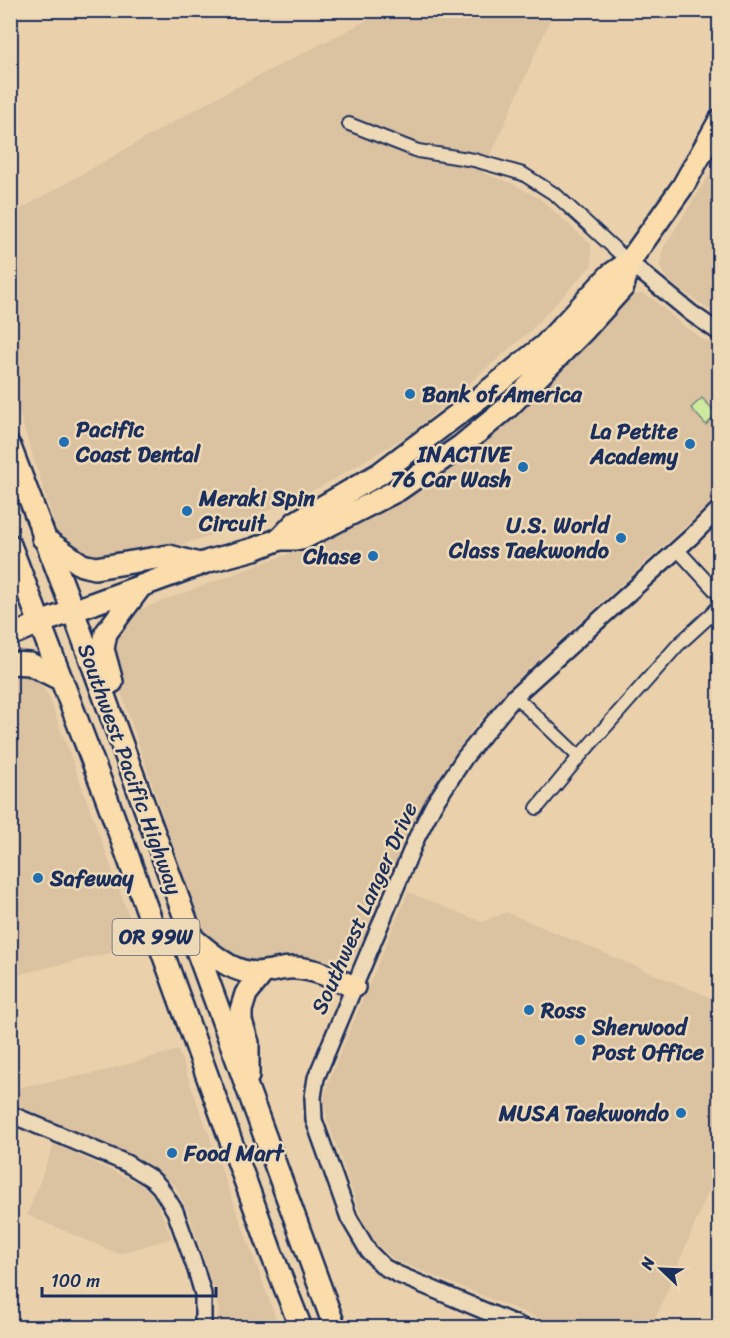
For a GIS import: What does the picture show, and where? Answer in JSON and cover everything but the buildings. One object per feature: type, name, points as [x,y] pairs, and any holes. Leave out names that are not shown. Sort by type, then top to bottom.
[{"type":"highway","points":[[40,623],[199,564],[254,549],[280,539],[302,539],[406,485],[485,428],[557,359],[622,287],[630,262],[683,186],[720,120]]},
{"type":"highway","points":[[280,539],[296,522],[373,478],[474,402],[545,345],[610,275],[630,262]]},
{"type":"highway","points":[[406,485],[410,474],[418,464],[456,431],[467,417],[474,402]]},
{"type":"highway","name":"Southwest Pacific Highway","points":[[10,447],[335,1328]]},
{"type":"highway","points":[[44,538],[82,565],[95,568],[169,556],[199,564]]},
{"type":"highway","name":"Southwest Pacific Highway","points":[[10,545],[301,1328]]},
{"type":"highway","points":[[136,787],[143,769],[106,666],[103,649],[106,633],[141,586]]},
{"type":"highway","points":[[10,663],[30,664],[62,680]]},
{"type":"highway","points":[[191,937],[230,966],[245,971],[263,973],[281,968],[306,969],[354,987]]},
{"type":"highway","points":[[248,1091],[248,1043],[241,1021],[241,1010],[246,994],[263,973]]},
{"type":"main road","points":[[10,636],[40,623]]},
{"type":"street","points":[[349,124],[418,151],[474,160],[523,174],[556,195],[630,262],[691,313],[720,333]]},
{"type":"street","name":"Southwest Langer Drive","points":[[525,1328],[390,1270],[369,1252],[354,1229],[316,1127],[313,1106],[318,1069],[412,849],[434,804],[465,757],[515,696],[720,508]]},
{"type":"street","points":[[677,549],[720,596]]},
{"type":"street","points":[[537,808],[678,645],[720,604]]},
{"type":"street","points":[[515,696],[579,757]]},
{"type":"street","points":[[10,1114],[126,1163],[152,1179],[160,1187],[175,1210],[196,1270],[203,1294],[203,1328]]},
{"type":"shaded area","points":[[385,11],[554,11],[483,173],[511,183],[539,198],[591,244],[592,265],[530,331],[410,434],[322,486],[233,527],[102,573],[61,544],[11,388],[10,215],[219,96]]},
{"type":"shaded area","points":[[719,159],[719,317],[669,281],[660,265],[664,247]]},
{"type":"shaded area","points":[[634,294],[643,294],[653,299],[681,324],[719,348],[720,491],[714,500],[515,681],[478,722],[443,770],[414,820],[357,951],[350,960],[334,968],[242,963],[209,943],[202,931],[111,663],[112,635],[128,614],[285,555],[386,503]]},
{"type":"shaded area","points":[[14,669],[38,680],[49,697],[140,946],[11,976],[10,670]]},
{"type":"shaded area","points":[[408,892],[482,922],[506,912],[719,1001],[719,1166],[652,1327],[560,1327],[395,1260],[379,1246],[365,1227],[327,1119],[324,1100],[328,1082]]},
{"type":"shaded area","points":[[178,1050],[279,1327],[216,1327],[219,1311],[213,1287],[189,1214],[175,1186],[145,1162],[13,1108],[20,1087],[96,1073]]},
{"type":"shaded area","points":[[54,1144],[138,1183],[150,1192],[172,1238],[119,1254],[27,1215]]},
{"type":"green space","points":[[702,398],[717,414],[706,425],[691,408]]},
{"type":"place","name":"Bank of America","points":[[410,394]]},
{"type":"place","name":"Pacific Coast Dental","points":[[64,442]]},
{"type":"place","name":"La Petite Academy","points":[[690,444]]},
{"type":"place","name":"INACTIVE 76 Car Wash","points":[[523,467]]},
{"type":"place","name":"Meraki Spin Circuit","points":[[187,511]]},
{"type":"place","name":"U.S. World Class Taekwondo","points":[[621,538]]},
{"type":"place","name":"Chase","points":[[373,556]]},
{"type":"place","name":"Safeway","points":[[38,878]]},
{"type":"place","name":"Ross","points":[[529,1010]]},
{"type":"place","name":"Sherwood Post Office","points":[[580,1040]]},
{"type":"place","name":"MUSA Taekwondo","points":[[681,1113]]},
{"type":"place","name":"Food Mart","points":[[172,1153]]}]
